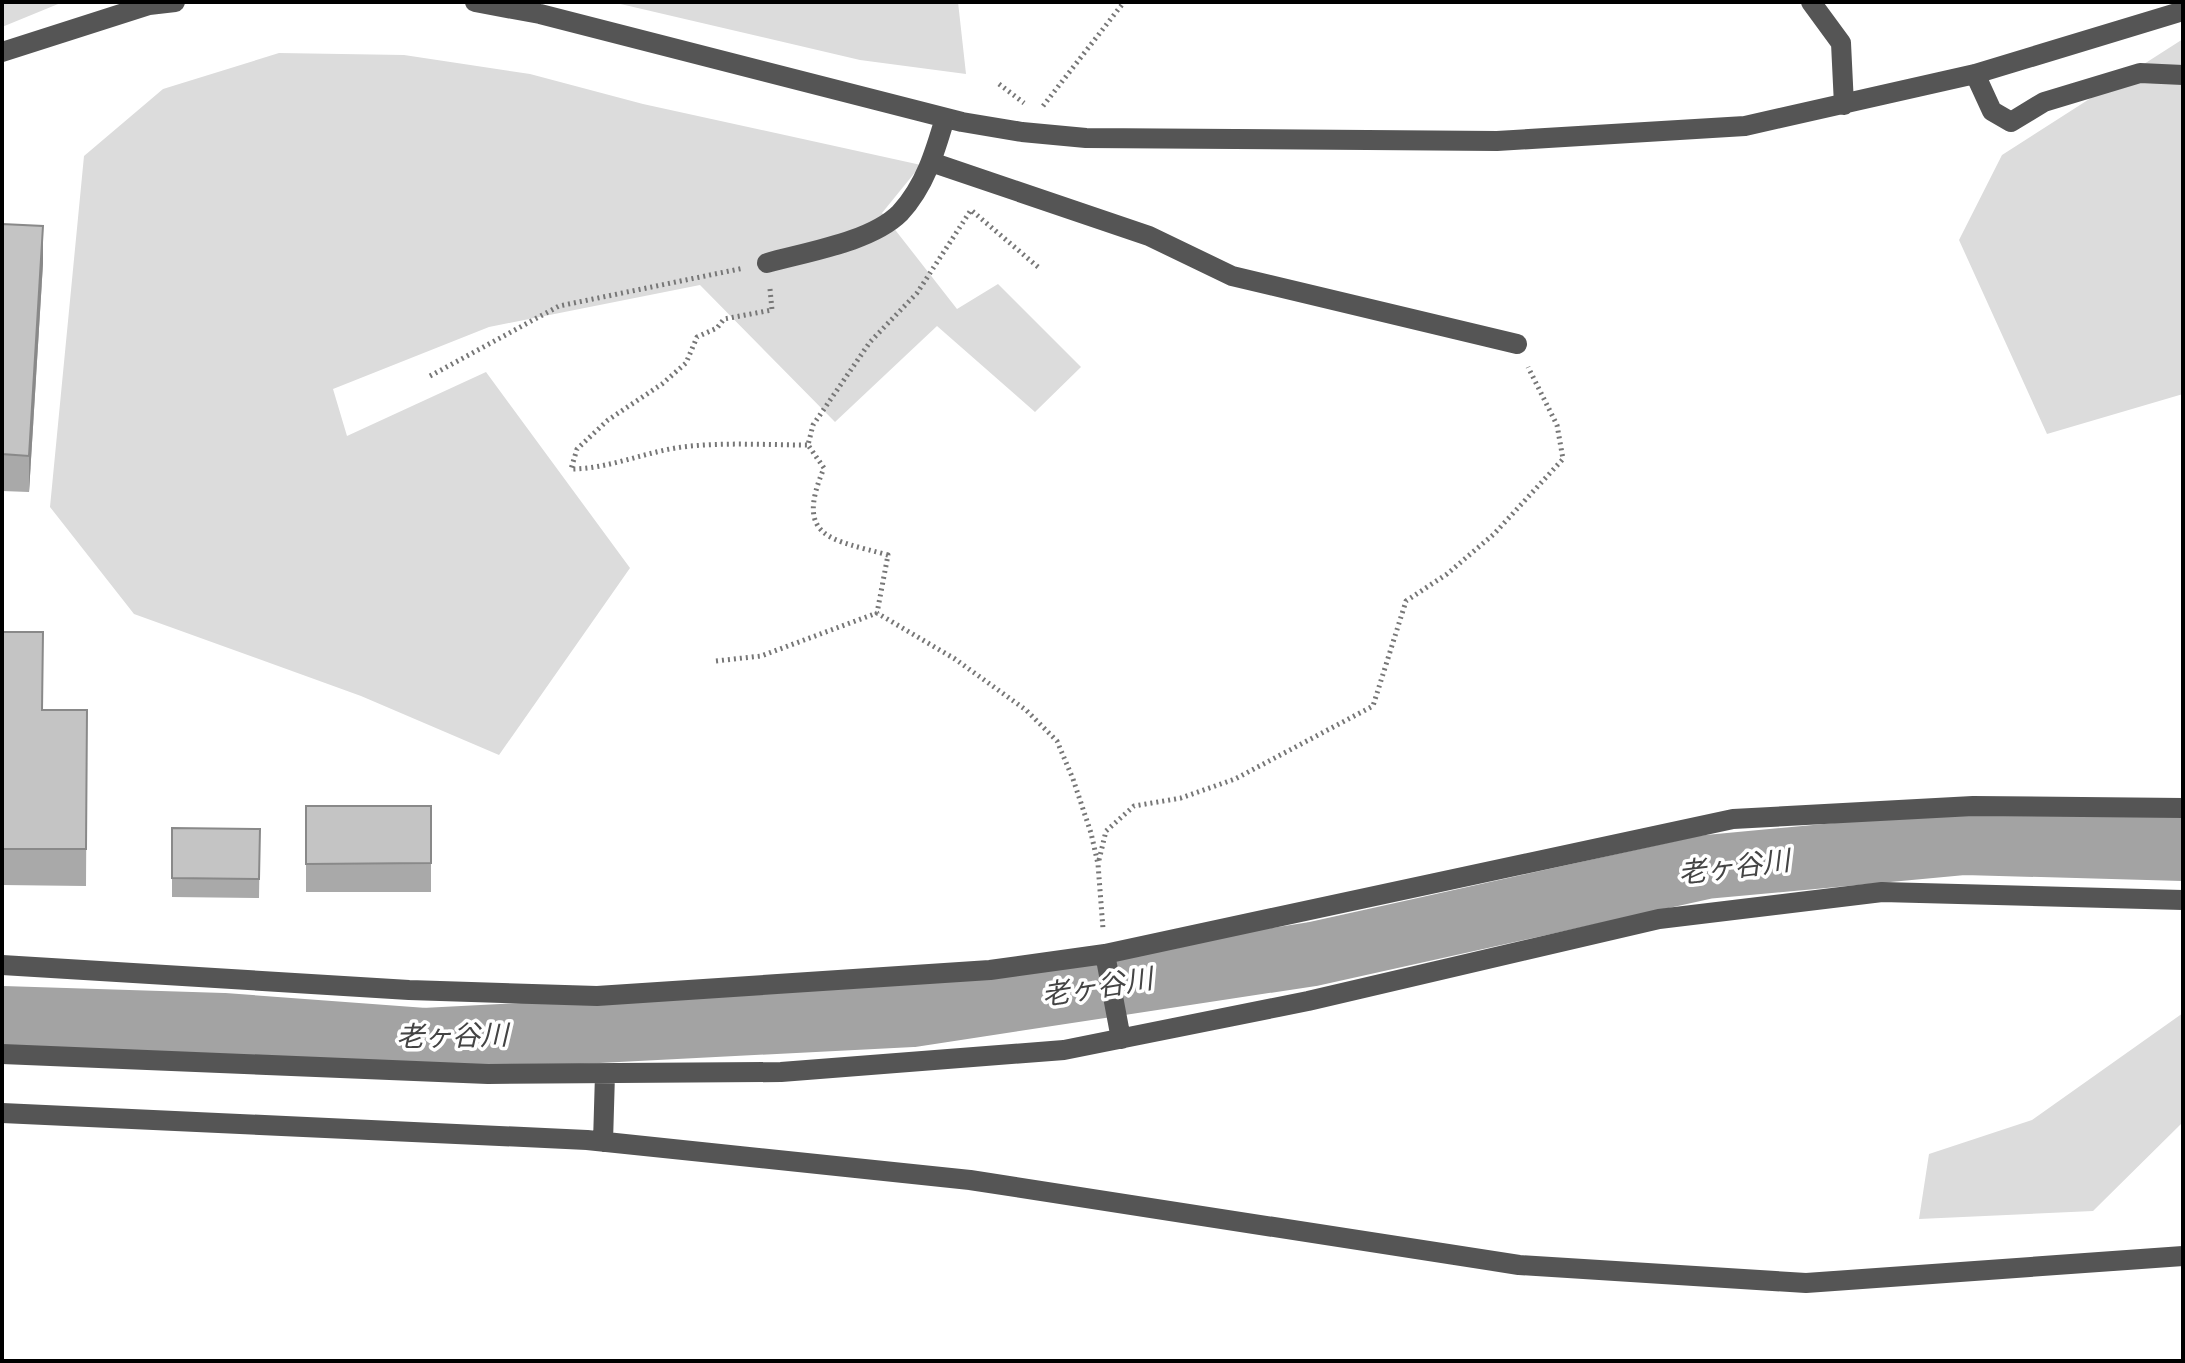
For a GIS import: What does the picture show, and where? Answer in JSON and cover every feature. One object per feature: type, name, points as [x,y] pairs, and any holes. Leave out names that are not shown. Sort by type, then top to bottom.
[{"type":"street","points":[[2,52],[149,5],[175,2]]},
{"type":"street","points":[[475,2],[540,14],[945,118],[1022,132],[1086,138],[1497,141],[1745,126],[1975,74],[2183,11]]},
{"type":"street","points":[[1811,2],[1841,43],[1844,105]]},
{"type":"street","points":[[1975,74],[1992,111],[2011,122],[2044,102],[2140,73],[2183,75]]},
{"type":"street","points":[[767,263],[867,235],[898,215],[916,192],[931,162],[945,118]]},
{"type":"street","points":[[931,162],[1149,236],[1232,276],[1517,344]]},
{"type":"street","points":[[2,965],[393,989],[597,996],[990,970],[1105,954],[1733,819],[1973,806],[2183,808]]},
{"type":"street","points":[[2,1054],[488,1074],[781,1072],[1064,1050],[1308,1001],[1659,919],[1882,892],[2183,900]]},
{"type":"street","points":[[1105,954],[1121,1039]]},
{"type":"street","points":[[603,1142],[605,1074]]},
{"type":"street","points":[[2,1113],[603,1142],[970,1180],[1519,1265],[1806,1283],[2183,1256]]},
{"type":"path","points":[[1037,113],[1124,2]]},
{"type":"path","points":[[999,84],[1024,103]]},
{"type":"path","points":[[877,613],[888,555],[841,542],[822,533],[814,519],[814,492],[824,468],[808,445],[813,425],[870,342],[917,293],[971,210],[1038,267]]},
{"type":"path","points":[[430,376],[559,306],[767,263],[772,310],[724,319],[717,328],[697,337],[686,363],[662,384],[608,420],[577,449],[571,469],[588,469],[644,453],[685,447],[808,445]]},
{"type":"path","points":[[1098,864],[1106,831],[1134,806],[1181,798],[1235,779],[1373,706],[1406,601],[1447,574],[1494,534],[1563,459],[1557,425],[1517,344]]},
{"type":"path","points":[[877,613],[955,659],[1026,710],[1057,741],[1073,779],[1098,864],[1105,954]]},
{"type":"path","points":[[716,661],[761,656],[877,613]]},
{"type":"shaded area","points":[[2,2],[63,2],[2,27]]},
{"type":"shaded area","points":[[612,2],[958,2],[966,74],[860,60]]},
{"type":"shaded area","points":[[2183,39],[2183,394],[2047,434],[1959,240],[2002,155]]},
{"type":"shaded area","points":[[279,53],[404,55],[530,74],[643,104],[921,165],[882,213],[957,309],[998,284],[1081,367],[1035,412],[937,326],[835,422],[700,285],[489,327],[333,389],[347,436],[486,372],[630,568],[499,755],[361,696],[134,614],[50,507],[84,156],[163,89]]},
{"type":"shaded area","points":[[2183,1013],[2183,1122],[2093,1211],[1919,1219],[1929,1154],[2032,1120]]},
{"type":"building","points":[[2,224],[43,226],[29,456],[2,454]]},
{"type":"building","points":[[2,632],[43,632],[42,710],[87,710],[86,849],[2,849]]},
{"type":"building","points":[[306,806],[431,806],[431,863],[306,864]]},
{"type":"building","points":[[172,828],[260,829],[259,879],[172,878]]},
{"type":"waterway","name":"老ヶ谷川","points":[[2,1018],[223,1025],[424,1040],[912,1015],[1313,954],[1706,867],[1965,843],[2183,849]]}]
